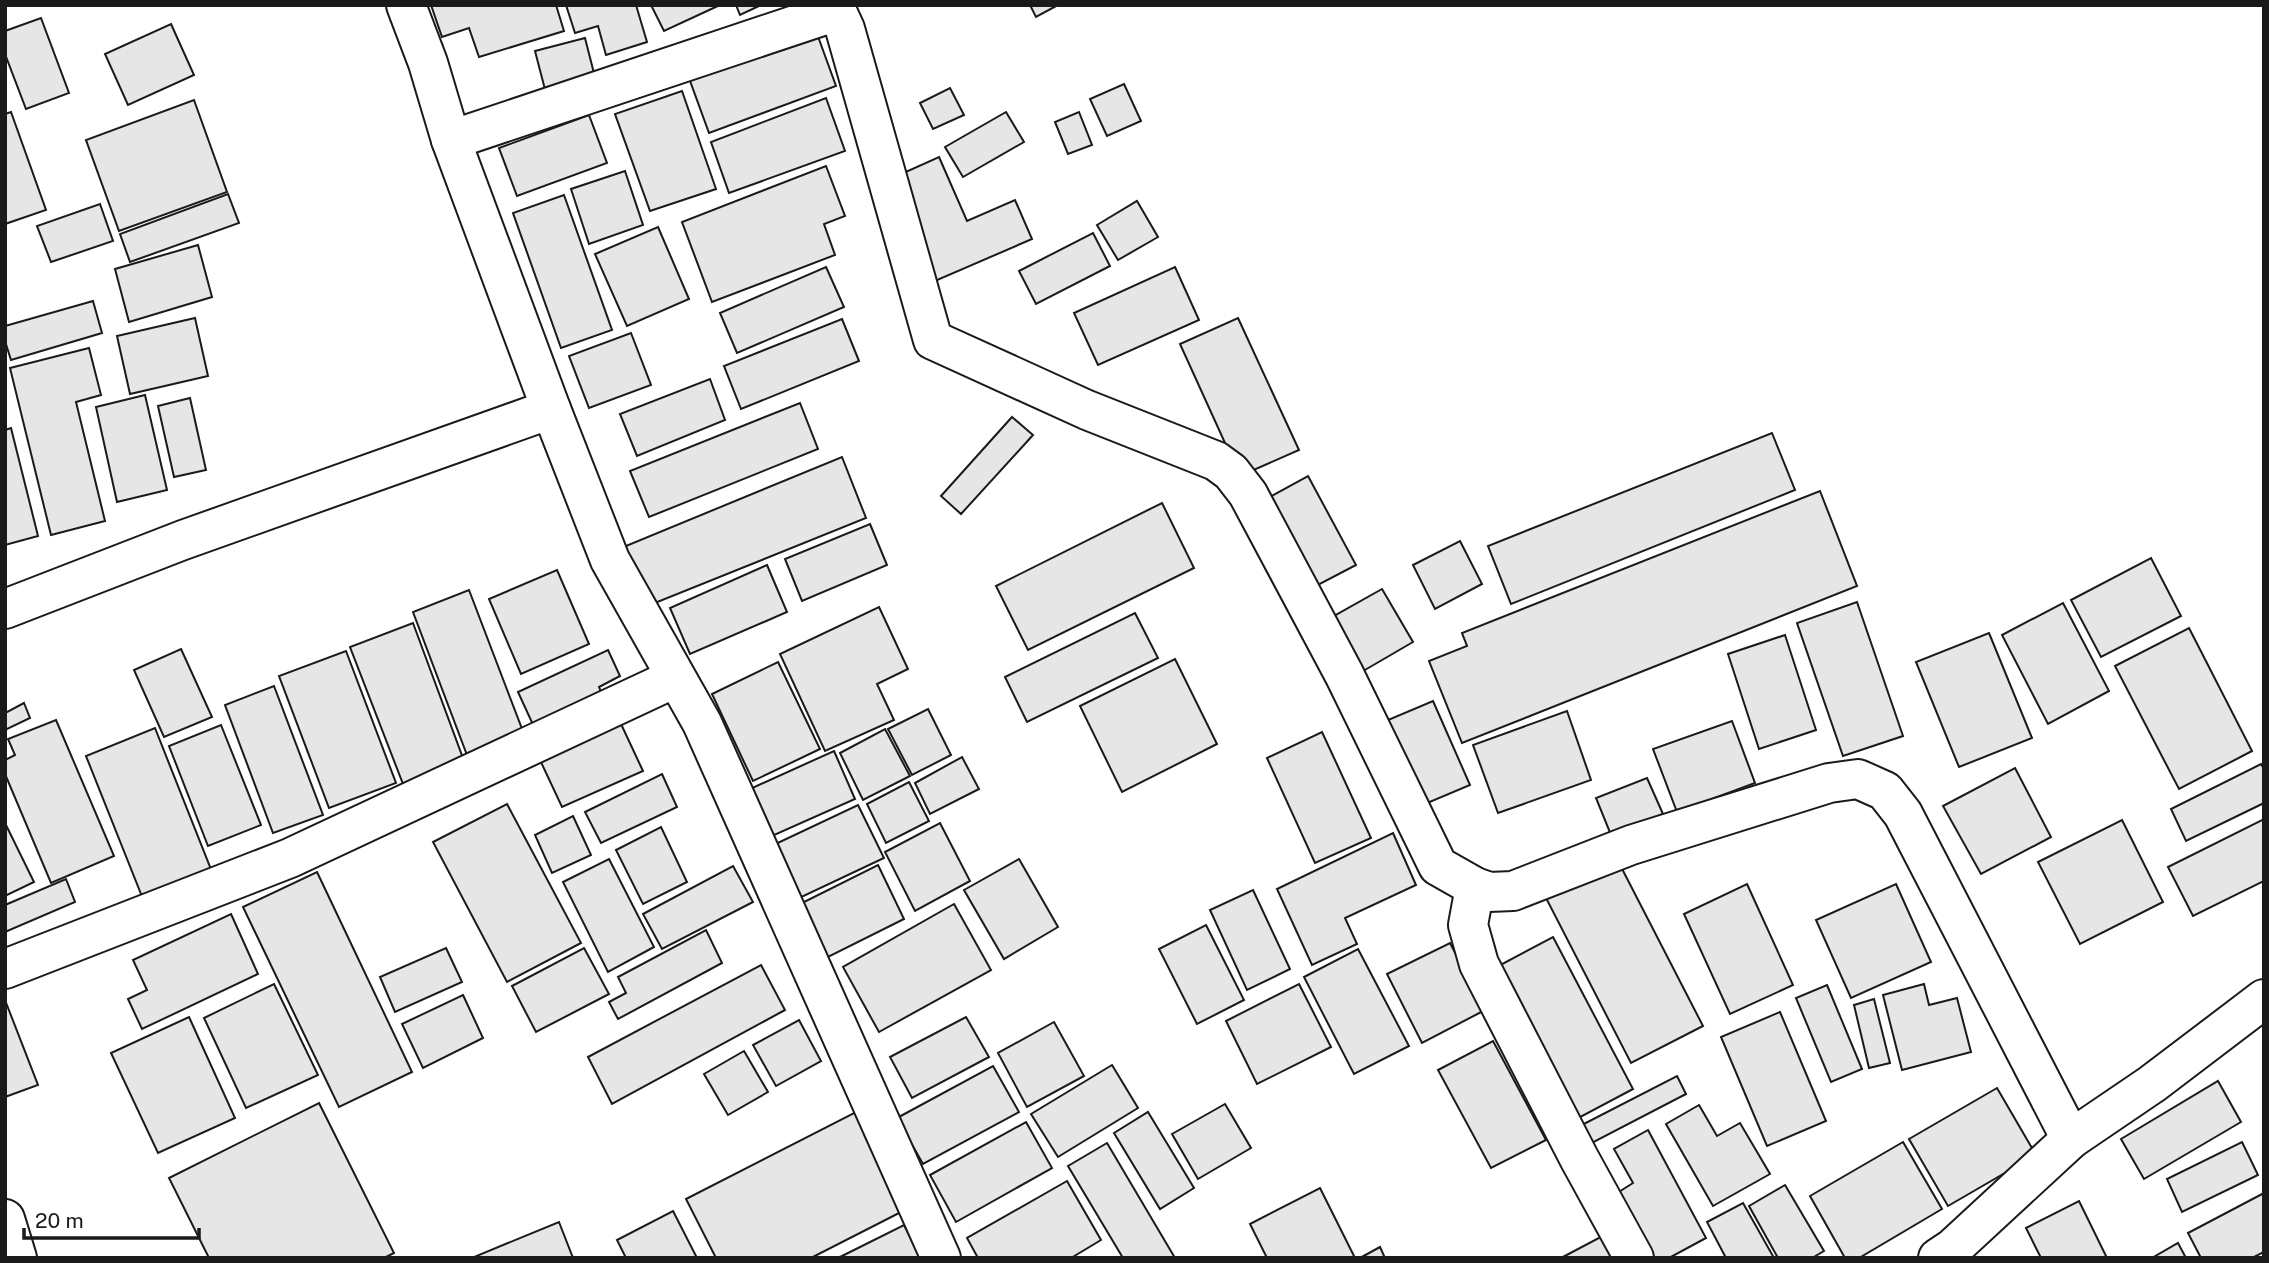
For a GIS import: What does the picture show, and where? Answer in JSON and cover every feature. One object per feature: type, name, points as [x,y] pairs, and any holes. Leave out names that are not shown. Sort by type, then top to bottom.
[{"type":"street","points":[[405,5],[428,63],[451,140],[610,560],[702,723],[941,1258]]},
{"type":"street","points":[[451,140],[835,8],[845,29],[933,340],[1087,410],[1216,461],[1231,472],[1248,494],[1345,674],[1437,866],[1489,892],[1513,891],[1631,845],[1829,783],[1858,779],[1885,791],[1903,814],[2071,1139]]},
{"type":"street","points":[[5,609],[183,540],[551,409]]},
{"type":"street","points":[[5,969],[290,858],[675,678]]},
{"type":"street","points":[[1475,887],[1468,925],[1479,964],[1634,1258]]},
{"type":"street","points":[[1938,1258],[1953,1248],[2071,1139],[2152,1084],[2264,999]]},
{"type":"street","points":[[5,1219],[17,1258]]},
{"type":"building","points":[[431,5],[556,5],[564,31],[479,57],[469,28],[442,37]]},
{"type":"building","points":[[566,5],[636,5],[647,42],[606,55],[598,26],[575,33]]},
{"type":"building","points":[[651,5],[720,5],[664,31]]},
{"type":"building","points":[[736,5],[761,5],[740,15]]},
{"type":"building","points":[[1030,5],[1058,5],[1036,17]]},
{"type":"building","points":[[41,18],[69,93],[26,109],[5,54],[5,31]]},
{"type":"building","points":[[171,24],[194,75],[128,105],[105,54]]},
{"type":"building","points":[[816,31],[836,86],[709,133],[689,78]]},
{"type":"building","points":[[585,38],[598,89],[548,101],[535,51]]},
{"type":"building","points":[[1124,84],[1141,121],[1107,136],[1090,99]]},
{"type":"building","points":[[950,88],[964,115],[933,129],[920,103]]},
{"type":"building","points":[[682,91],[716,189],[650,211],[615,114]]},
{"type":"building","points":[[826,98],[845,151],[729,193],[711,142]]},
{"type":"building","points":[[194,100],[227,192],[119,231],[86,140]]},
{"type":"building","points":[[11,112],[46,210],[5,224],[5,114]]},
{"type":"building","points":[[1006,112],[1024,142],[963,177],[945,147]]},
{"type":"building","points":[[1079,112],[1092,145],[1068,154],[1055,122]]},
{"type":"building","points":[[589,115],[607,163],[517,196],[499,148]]},
{"type":"building","points":[[939,157],[967,221],[1015,200],[1032,239],[935,281],[890,179]]},
{"type":"building","points":[[826,166],[845,216],[824,224],[835,255],[712,302],[682,222]]},
{"type":"building","points":[[625,171],[643,225],[589,244],[571,189]]},
{"type":"building","points":[[228,194],[239,223],[130,262],[120,234]]},
{"type":"building","points":[[564,195],[612,330],[561,348],[513,213]]},
{"type":"building","points":[[1137,201],[1158,237],[1118,260],[1097,225]]},
{"type":"building","points":[[100,204],[113,241],[51,262],[37,226]]},
{"type":"building","points":[[658,227],[689,299],[627,326],[595,254]]},
{"type":"building","points":[[1093,233],[1110,266],[1036,304],[1019,271]]},
{"type":"building","points":[[198,245],[212,297],[129,322],[115,269]]},
{"type":"building","points":[[826,267],[844,307],[737,353],[720,313]]},
{"type":"building","points":[[1175,267],[1199,320],[1098,365],[1074,313]]},
{"type":"building","points":[[93,301],[102,333],[11,360],[5,341],[5,326]]},
{"type":"building","points":[[195,318],[208,376],[130,394],[117,336]]},
{"type":"building","points":[[1238,318],[1299,450],[1240,476],[1180,344]]},
{"type":"building","points":[[842,319],[859,361],[741,409],[724,366]]},
{"type":"building","points":[[631,333],[651,385],[589,408],[569,356]]},
{"type":"building","points":[[89,348],[101,395],[76,402],[105,521],[51,535],[10,368]]},
{"type":"building","points":[[710,379],[725,420],[637,456],[620,414]]},
{"type":"building","points":[[145,395],[167,490],[117,502],[96,407]]},
{"type":"building","points":[[190,398],[206,470],[174,477],[158,406]]},
{"type":"building","points":[[800,403],[818,449],[649,517],[630,471]]},
{"type":"building","points":[[1012,417],[1033,435],[961,514],[941,496]]},
{"type":"building","points":[[11,428],[38,536],[5,545],[5,430]]},
{"type":"building","points":[[1772,433],[1795,490],[1511,604],[1488,546]]},
{"type":"building","points":[[842,457],[866,518],[645,607],[621,548]]},
{"type":"building","points":[[1308,476],[1356,565],[1316,586],[1268,498]]},
{"type":"building","points":[[1820,491],[1857,586],[1462,743],[1429,661],[1467,646],[1462,633]]},
{"type":"building","points":[[1162,503],[1194,568],[1028,650],[996,586]]},
{"type":"building","points":[[870,524],[887,565],[802,601],[785,559]]},
{"type":"building","points":[[1460,541],[1482,584],[1435,609],[1413,565]]},
{"type":"building","points":[[2151,558],[2181,616],[2101,657],[2071,600]]},
{"type":"building","points":[[767,565],[787,612],[690,654],[670,608]]},
{"type":"building","points":[[557,570],[589,644],[521,674],[489,599]]},
{"type":"building","points":[[1382,589],[1413,642],[1358,674],[1327,620]]},
{"type":"building","points":[[469,590],[527,742],[470,763],[413,612]]},
{"type":"building","points":[[1857,602],[1903,736],[1843,756],[1797,623]]},
{"type":"building","points":[[2063,603],[2109,691],[2048,724],[2002,635]]},
{"type":"building","points":[[879,607],[908,669],[877,684],[894,720],[825,751],[780,654]]},
{"type":"building","points":[[1135,613],[1158,658],[1027,722],[1005,677]]},
{"type":"building","points":[[413,623],[464,761],[403,784],[350,647]]},
{"type":"building","points":[[2189,628],[2252,751],[2179,789],[2115,666]]},
{"type":"building","points":[[1989,633],[2032,738],[1959,767],[1916,662]]},
{"type":"building","points":[[1785,635],[1816,730],[1759,749],[1728,654]]},
{"type":"building","points":[[181,649],[212,717],[164,737],[134,670]]},
{"type":"building","points":[[608,650],[620,676],[599,687],[608,709],[540,740],[518,692]]},
{"type":"building","points":[[346,651],[396,783],[329,808],[279,676]]},
{"type":"building","points":[[1175,659],[1217,744],[1122,792],[1080,706]]},
{"type":"building","points":[[778,662],[820,749],[753,781],[712,694]]},
{"type":"building","points":[[274,686],[323,815],[273,833],[225,705]]},
{"type":"building","points":[[1433,701],[1470,785],[1425,804],[1388,720]]},
{"type":"building","points":[[24,703],[30,718],[5,730],[5,713]]},
{"type":"building","points":[[928,709],[951,755],[912,775],[888,729]]},
{"type":"building","points":[[1567,711],[1591,780],[1498,813],[1473,745]]},
{"type":"building","points":[[56,720],[114,856],[51,883],[5,774],[5,760],[15,755],[8,739]]},
{"type":"building","points":[[1732,721],[1755,783],[1677,812],[1653,749]]},
{"type":"building","points":[[621,724],[643,771],[562,807],[540,760]]},
{"type":"building","points":[[221,725],[261,825],[208,846],[169,746]]},
{"type":"building","points":[[155,728],[212,872],[143,899],[86,756]]},
{"type":"building","points":[[885,729],[910,776],[863,800],[840,753]]},
{"type":"building","points":[[1322,732],[1371,838],[1315,863],[1267,758]]},
{"type":"building","points":[[834,751],[855,799],[772,836],[750,789]]},
{"type":"building","points":[[962,757],[979,789],[930,814],[915,783]]},
{"type":"building","points":[[2261,764],[2264,769],[2264,803],[2186,841],[2171,809]]},
{"type":"building","points":[[2015,768],[2051,837],[1981,874],[1943,806]]},
{"type":"building","points":[[662,774],[677,807],[601,843],[585,812]]},
{"type":"building","points":[[1647,778],[1663,814],[1611,835],[1596,798]]},
{"type":"building","points":[[909,782],[929,821],[886,843],[867,804]]},
{"type":"building","points":[[507,804],[581,943],[507,982],[433,842]]},
{"type":"building","points":[[858,805],[884,858],[793,901],[767,848]]},
{"type":"building","points":[[573,816],[591,855],[552,873],[535,835]]},
{"type":"building","points":[[2264,819],[2264,881],[2193,916],[2168,867]]},
{"type":"building","points":[[2122,820],[2163,902],[2080,944],[2038,862]]},
{"type":"building","points":[[5,823],[34,882],[5,896]]},
{"type":"building","points":[[940,823],[970,881],[915,911],[885,852]]},
{"type":"building","points":[[661,827],[687,882],[643,904],[616,850]]},
{"type":"building","points":[[1393,833],[1416,885],[1345,918],[1357,944],[1312,965],[1277,889]]},
{"type":"building","points":[[609,859],[654,947],[608,972],[563,882]]},
{"type":"building","points":[[1019,859],[1058,927],[1004,959],[964,890]]},
{"type":"building","points":[[1618,861],[1703,1026],[1631,1063],[1546,898]]},
{"type":"building","points":[[878,865],[904,919],[820,961],[794,907]]},
{"type":"building","points":[[733,866],[753,902],[662,949],[643,914]]},
{"type":"building","points":[[317,872],[412,1072],[339,1107],[243,907]]},
{"type":"building","points":[[66,879],[75,902],[5,932],[5,905]]},
{"type":"building","points":[[1747,884],[1793,985],[1730,1014],[1684,914]]},
{"type":"building","points":[[1896,884],[1931,962],[1851,998],[1816,920]]},
{"type":"building","points":[[1253,890],[1290,969],[1247,990],[1210,910]]},
{"type":"building","points":[[954,904],[991,970],[879,1032],[843,967]]},
{"type":"building","points":[[231,914],[258,974],[142,1029],[128,999],[147,990],[133,960]]},
{"type":"building","points":[[1206,925],[1244,1000],[1197,1024],[1159,949]]},
{"type":"building","points":[[706,930],[722,963],[618,1019],[609,1002],[626,993],[618,977]]},
{"type":"building","points":[[1553,937],[1633,1089],[1571,1122],[1491,970]]},
{"type":"building","points":[[1450,943],[1485,1010],[1422,1043],[1387,974]]},
{"type":"building","points":[[446,948],[462,982],[395,1012],[380,977]]},
{"type":"building","points":[[584,948],[609,994],[536,1032],[512,986]]},
{"type":"building","points":[[1358,949],[1409,1046],[1354,1074],[1304,977]]},
{"type":"building","points":[[761,965],[785,1010],[612,1104],[588,1057]]},
{"type":"building","points":[[274,984],[318,1075],[246,1108],[204,1018]]},
{"type":"building","points":[[1299,984],[1331,1047],[1257,1084],[1226,1021]]},
{"type":"building","points":[[1924,984],[1929,1005],[1957,998],[1971,1052],[1902,1070],[1883,995]]},
{"type":"building","points":[[1827,985],[1862,1069],[1831,1082],[1796,998]]},
{"type":"building","points":[[463,995],[483,1038],[423,1068],[402,1024]]},
{"type":"building","points":[[1874,999],[1890,1063],[1869,1068],[1854,1005]]},
{"type":"building","points":[[5,1000],[38,1085],[5,1097]]},
{"type":"building","points":[[1780,1012],[1826,1121],[1767,1146],[1721,1037]]},
{"type":"building","points":[[189,1017],[235,1118],[158,1153],[111,1053]]},
{"type":"building","points":[[966,1017],[989,1057],[912,1098],[890,1057]]},
{"type":"building","points":[[799,1020],[821,1061],[776,1086],[753,1045]]},
{"type":"building","points":[[1054,1022],[1084,1076],[1027,1107],[998,1053]]},
{"type":"building","points":[[1493,1041],[1546,1140],[1491,1168],[1438,1070]]},
{"type":"building","points":[[744,1051],[768,1092],[728,1115],[704,1074]]},
{"type":"building","points":[[1112,1065],[1138,1108],[1058,1157],[1031,1114]]},
{"type":"building","points":[[993,1066],[1019,1112],[923,1164],[897,1118]]},
{"type":"building","points":[[1677,1076],[1686,1094],[1586,1146],[1576,1128]]},
{"type":"building","points":[[2218,1081],[2241,1122],[2144,1179],[2121,1139]]},
{"type":"building","points":[[1997,1088],[2036,1155],[1948,1206],[1909,1139]]},
{"type":"building","points":[[319,1103],[394,1253],[384,1258],[209,1258],[169,1178]]},
{"type":"building","points":[[1225,1104],[1251,1148],[1198,1179],[1172,1134]]},
{"type":"building","points":[[1699,1105],[1717,1136],[1740,1123],[1770,1174],[1713,1206],[1666,1124]]},
{"type":"building","points":[[856,1112],[905,1210],[811,1258],[716,1258],[686,1199]]},
{"type":"building","points":[[1148,1112],[1194,1188],[1160,1209],[1114,1133]]},
{"type":"building","points":[[1026,1122],[1052,1168],[956,1222],[930,1175]]},
{"type":"building","points":[[1648,1130],[1706,1238],[1669,1258],[1648,1258],[1614,1195],[1633,1183],[1614,1149]]},
{"type":"building","points":[[1903,1142],[1942,1209],[1859,1258],[1845,1258],[1810,1196]]},
{"type":"building","points":[[2242,1142],[2258,1175],[2182,1212],[2167,1179]]},
{"type":"building","points":[[1107,1143],[1175,1258],[1123,1258],[1068,1166]]},
{"type":"building","points":[[1067,1181],[1101,1240],[1071,1258],[978,1258],[967,1238]]},
{"type":"building","points":[[1785,1185],[1824,1251],[1812,1258],[1778,1258],[1749,1206]]},
{"type":"building","points":[[1320,1188],[1355,1258],[1267,1258],[1250,1224]]},
{"type":"building","points":[[2264,1193],[2264,1252],[2252,1258],[2201,1258],[2188,1233]]},
{"type":"building","points":[[2079,1201],[2107,1258],[2041,1258],[2026,1228]]},
{"type":"building","points":[[1743,1203],[1774,1258],[1726,1258],[1707,1222]]},
{"type":"building","points":[[673,1211],[697,1258],[626,1258],[617,1240]]},
{"type":"building","points":[[559,1222],[573,1258],[474,1257]]},
{"type":"building","points":[[904,1225],[921,1258],[838,1258]]},
{"type":"building","points":[[1610,1232],[1623,1258],[1561,1258]]},
{"type":"building","points":[[2178,1243],[2186,1258],[2152,1258]]},
{"type":"building","points":[[1380,1247],[1385,1258],[1360,1258]]}]
